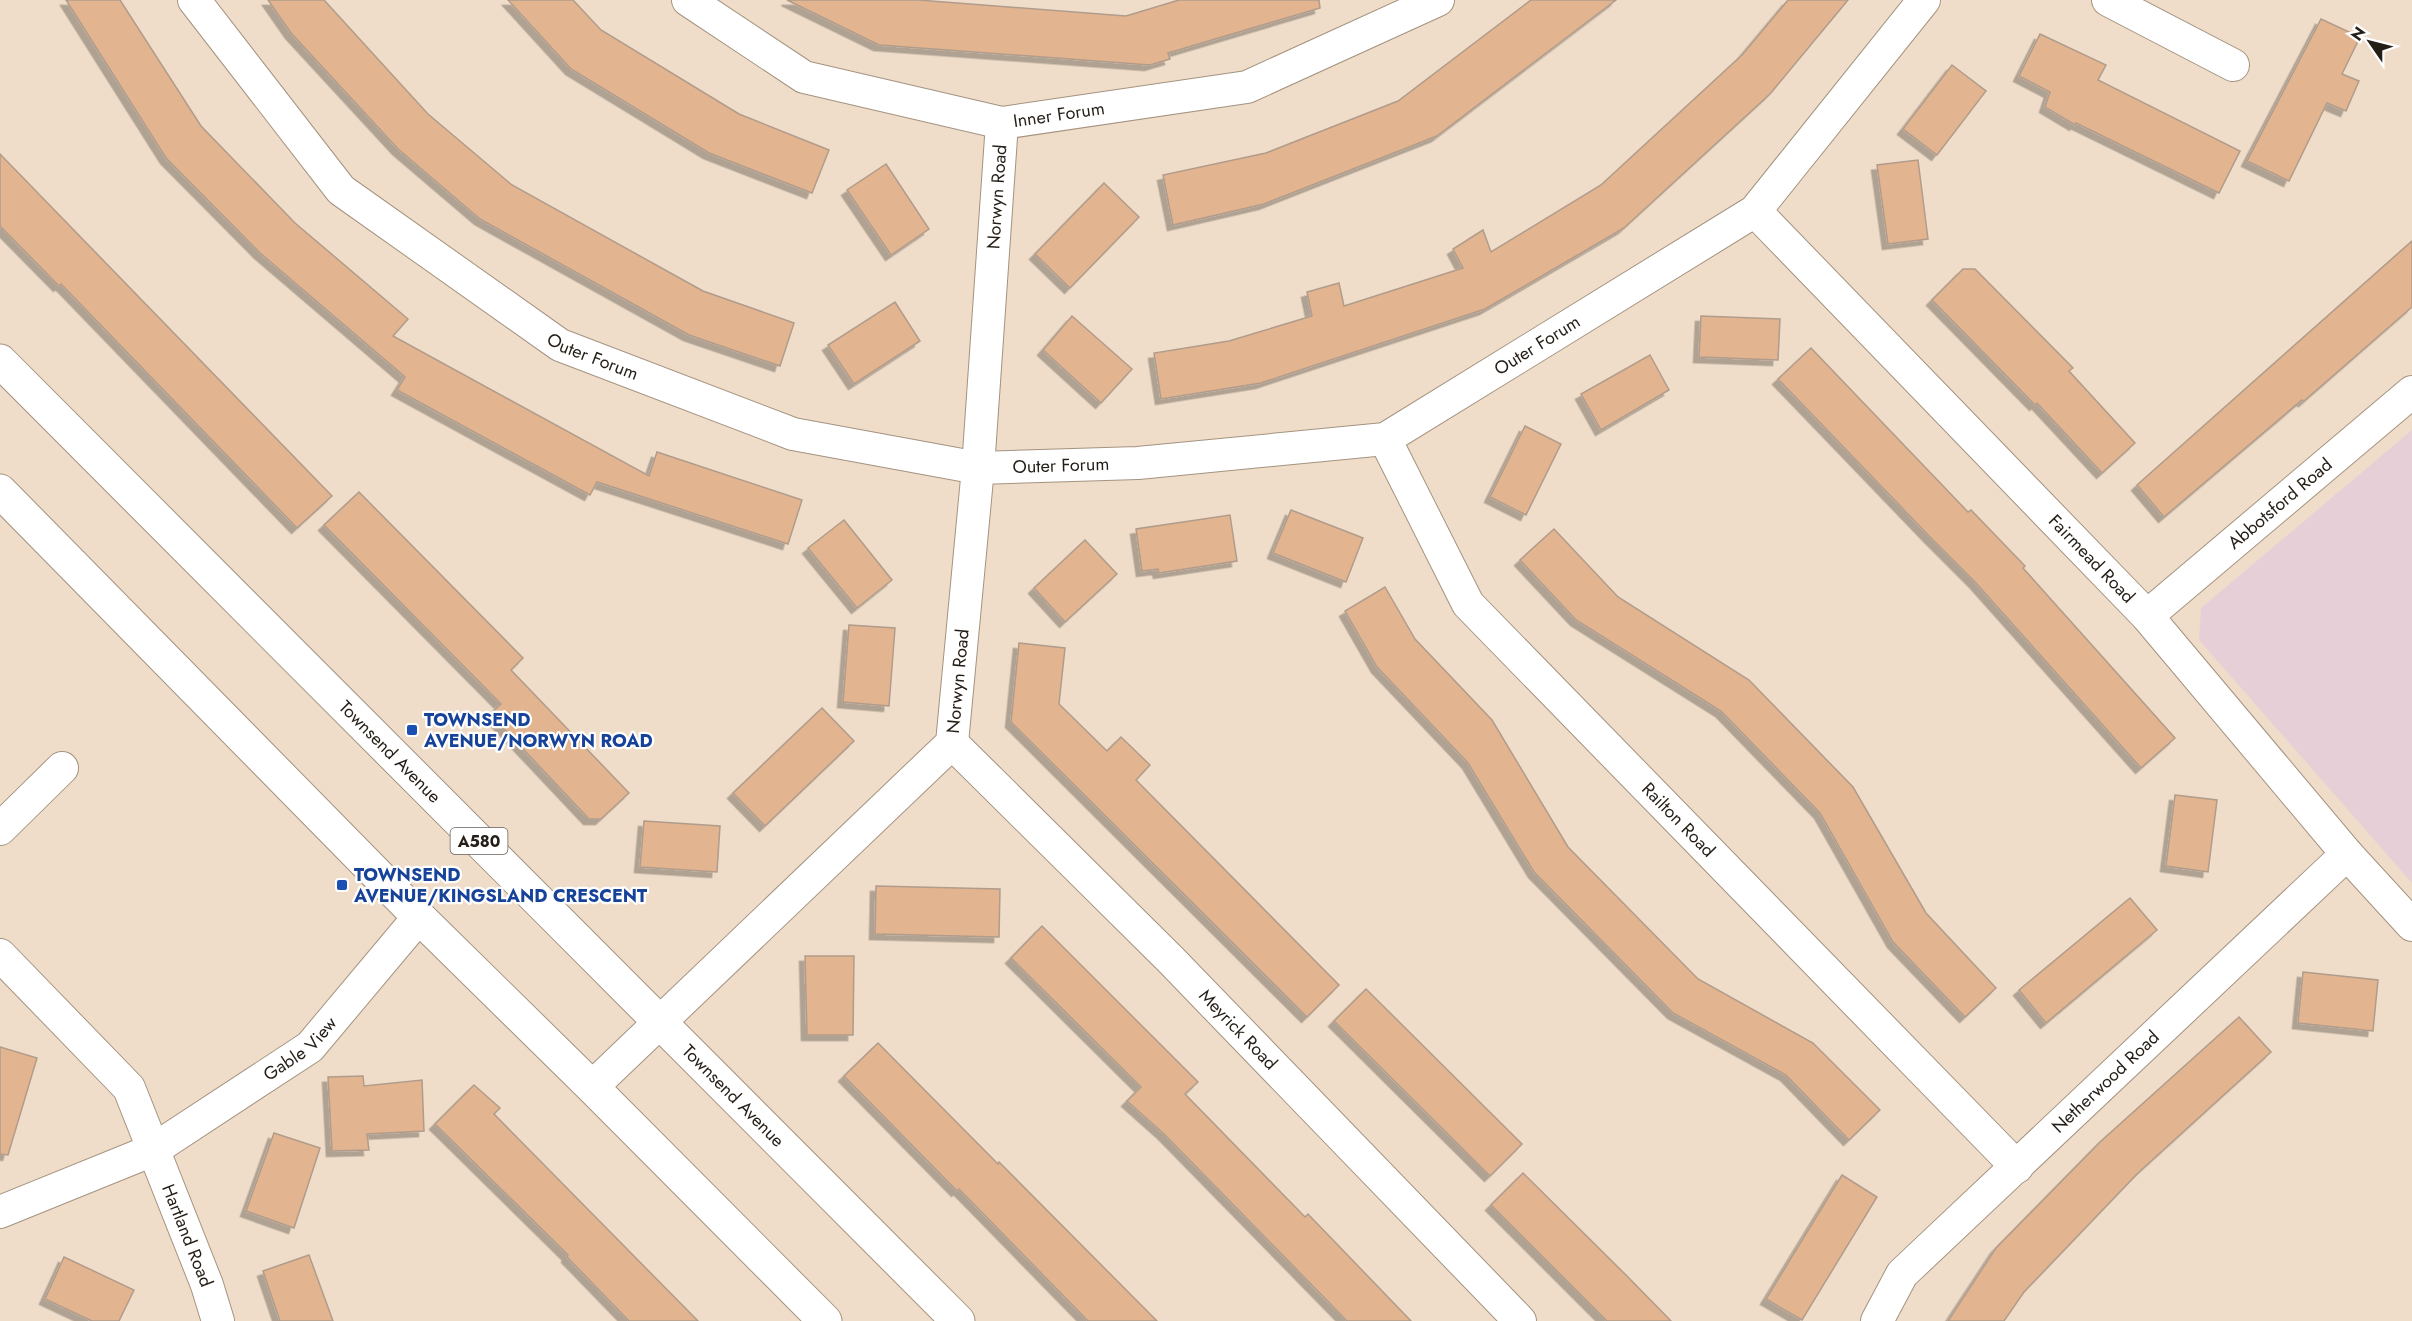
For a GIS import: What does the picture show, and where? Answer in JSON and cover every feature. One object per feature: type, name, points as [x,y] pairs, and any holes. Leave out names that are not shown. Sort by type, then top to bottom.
[{"type":"main road","name":"Townsend Avenue","points":[[0,361],[958,1321]]},
{"type":"main road","points":[[0,491],[419,917],[825,1321]]},
{"type":"street","name":"Outer Forum","points":[[194,0],[341,190],[560,345],[793,434],[978,468],[1138,463],[1385,439],[1755,211],[1924,0]]},
{"type":"street","name":"Inner Forum","points":[[688,0],[804,77],[1002,123],[1247,87],[1438,0]]},
{"type":"street","points":[[2108,0],[2233,65]]},
{"type":"street","name":"Norwyn Road","points":[[592,1087],[952,743],[978,468],[1002,123]]},
{"type":"street","name":"Fairmead Road","points":[[1755,211],[2147,616],[2347,854],[2412,925]]},
{"type":"street","name":"Abbotsford Road","points":[[2147,616],[2412,392]]},
{"type":"street","name":"Railton Road","points":[[1385,439],[1468,604],[2017,1167]]},
{"type":"street","name":"Meyrick Road","points":[[952,743],[1171,960],[1520,1321]]},
{"type":"street","points":[[0,829],[62,768]]},
{"type":"street","name":"Netherwood Road","points":[[1877,1321],[1902,1274],[2347,854]]},
{"type":"street","name":"Gable View","points":[[0,1212],[153,1150],[310,1047],[419,917]]},
{"type":"street","name":"Hartland Road","points":[[0,955],[129,1088],[207,1285],[218,1321]]},
{"type":"shaded area","points":[[2412,430],[2412,883],[2199,640],[2201,608]]},
{"type":"building","points":[[66,0],[120,0],[201,126],[295,223],[408,319],[393,336],[649,476],[657,452],[802,500],[788,544],[597,482],[590,495],[397,390],[405,377],[260,253],[166,158]]},
{"type":"building","points":[[268,0],[324,0],[428,114],[512,185],[703,291],[794,323],[780,366],[689,335],[480,219],[398,149],[291,33]]},
{"type":"building","points":[[508,0],[573,0],[601,30],[739,114],[829,150],[812,193],[709,153],[571,69]]},
{"type":"building","points":[[787,0],[918,0],[1126,16],[1179,0],[1319,0],[1320,8],[1168,53],[1170,59],[1150,65],[879,45]]},
{"type":"building","points":[[1531,0],[1616,0],[1437,136],[1264,204],[1173,225],[1163,175],[1266,153],[1398,101]]},
{"type":"building","points":[[1788,0],[1848,0],[1770,94],[1624,228],[1485,309],[1261,383],[1161,399],[1154,353],[1229,341],[1312,316],[1307,292],[1339,283],[1344,306],[1463,268],[1453,249],[1483,230],[1491,252],[1601,185],[1742,55]]},
{"type":"building","points":[[2321,19],[2360,37],[2342,74],[2359,81],[2346,111],[2327,103],[2289,181],[2247,161]]},
{"type":"building","points":[[2040,34],[2106,65],[2098,80],[2240,151],[2219,193],[2076,123],[2075,125],[2045,107],[2050,92],[2019,76]]},
{"type":"building","points":[[1952,65],[1986,91],[1937,155],[1903,129]]},
{"type":"building","points":[[0,154],[332,496],[297,528],[61,284],[59,286],[0,226]]},
{"type":"building","points":[[1918,160],[1928,239],[1888,244],[1877,165]]},
{"type":"building","points":[[886,164],[929,229],[891,255],[847,190]]},
{"type":"building","points":[[1104,183],[1139,217],[1070,288],[1035,254]]},
{"type":"building","points":[[2412,241],[2412,307],[2304,401],[2302,400],[2164,517],[2137,485]]},
{"type":"building","points":[[1963,269],[1975,269],[2073,368],[2069,371],[2135,443],[2102,473],[2037,403],[2035,405],[1932,300]]},
{"type":"building","points":[[895,302],[920,341],[854,384],[828,345]]},
{"type":"building","points":[[1072,316],[1132,369],[1101,403],[1043,350]]},
{"type":"building","points":[[1701,316],[1780,319],[1778,360],[1699,357]]},
{"type":"building","points":[[1811,348],[1968,512],[1971,510],[2025,566],[2023,568],[2175,738],[2141,768],[1975,582],[1778,379]]},
{"type":"building","points":[[1650,355],[1669,390],[1601,430],[1581,394]]},
{"type":"building","points":[[1525,426],[1561,444],[1526,515],[1490,497]]},
{"type":"building","points":[[359,492],[523,658],[511,670],[629,793],[601,819],[589,819],[490,714],[501,704],[324,525]]},
{"type":"building","points":[[1291,510],[1363,538],[1346,582],[1273,553]]},
{"type":"building","points":[[1230,515],[1237,561],[1159,573],[1158,569],[1142,571],[1136,529]]},
{"type":"building","points":[[844,520],[892,580],[857,608],[808,548]]},
{"type":"building","points":[[1554,529],[1618,597],[1749,680],[1853,787],[1926,913],[1996,988],[1965,1017],[1893,942],[1820,813],[1721,711],[1576,620],[1520,560]]},
{"type":"building","points":[[1085,540],[1117,574],[1065,622],[1034,588]]},
{"type":"building","points":[[1385,587],[1415,639],[1492,720],[1568,847],[1698,979],[1813,1043],[1880,1110],[1849,1140],[1786,1075],[1673,1013],[1534,872],[1468,763],[1377,667],[1345,611]]},
{"type":"building","points":[[849,625],[895,628],[889,706],[843,702]]},
{"type":"building","points":[[1019,643],[1065,648],[1059,704],[1107,751],[1121,737],[1150,765],[1136,780],[1339,985],[1307,1017],[1011,722]]},
{"type":"building","points":[[822,708],[854,741],[765,826],[733,793]]},
{"type":"building","points":[[2175,795],[2217,800],[2208,872],[2166,866]]},
{"type":"building","points":[[644,821],[720,826],[717,872],[640,867]]},
{"type":"building","points":[[876,886],[1000,889],[999,937],[875,934]]},
{"type":"building","points":[[2130,898],[2157,930],[2046,1023],[2019,990]]},
{"type":"building","points":[[1042,926],[1198,1082],[1185,1094],[1305,1217],[1308,1214],[1411,1321],[1347,1321],[1164,1134],[1127,1101],[1141,1087],[1011,958]]},
{"type":"building","points":[[805,956],[854,956],[853,1035],[807,1035]]},
{"type":"building","points":[[2303,972],[2378,980],[2373,1031],[2298,1023]]},
{"type":"building","points":[[1366,989],[1522,1144],[1490,1176],[1334,1021]]},
{"type":"building","points":[[2239,1017],[2271,1052],[2138,1173],[2024,1292],[2004,1321],[1948,1321],[1996,1248],[2100,1142]]},
{"type":"building","points":[[878,1043],[1157,1321],[1088,1321],[959,1189],[957,1191],[844,1076]]},
{"type":"building","points":[[0,1047],[37,1058],[8,1155],[0,1154]]},
{"type":"building","points":[[363,1076],[364,1086],[422,1080],[424,1131],[367,1134],[369,1150],[332,1151],[328,1077]]},
{"type":"building","points":[[474,1085],[500,1108],[494,1114],[698,1321],[629,1321],[567,1257],[568,1255],[435,1124]]},
{"type":"building","points":[[274,1133],[320,1148],[294,1228],[246,1211]]},
{"type":"building","points":[[1523,1173],[1671,1321],[1607,1321],[1491,1205]]},
{"type":"building","points":[[1842,1175],[1877,1197],[1802,1320],[1766,1299]]},
{"type":"building","points":[[309,1255],[333,1321],[280,1321],[263,1271]]},
{"type":"building","points":[[64,1257],[134,1290],[119,1321],[92,1321],[45,1299]]},
{"type":"place","name":"TOWNSEND AVENUE/NORWYN ROAD","points":[[412,730]]},
{"type":"place","name":"TOWNSEND AVENUE/KINGSLAND CRESCENT","points":[[342,885]]}]
